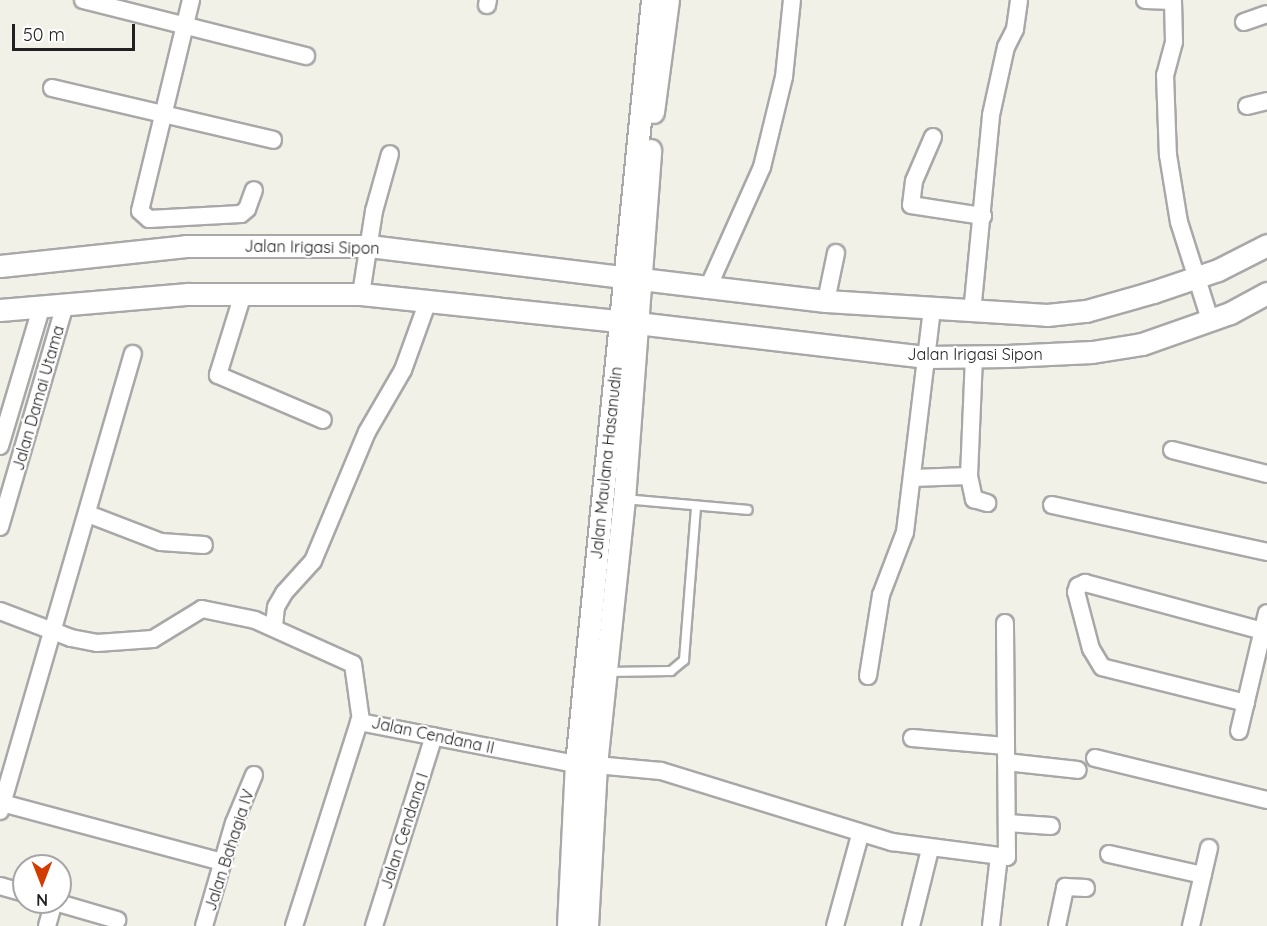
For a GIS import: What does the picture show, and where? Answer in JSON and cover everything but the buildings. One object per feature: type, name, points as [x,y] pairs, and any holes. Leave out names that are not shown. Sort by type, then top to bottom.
[{"type":"street","points":[[82,0],[306,56]]},
{"type":"street","points":[[191,0],[160,113],[140,208],[145,218],[243,213],[254,190]]},
{"type":"street","name":"Jalan Maulana Hasanudin","points":[[587,926],[606,672],[618,551],[629,500],[633,320],[652,0]]},
{"type":"street","name":"Jalan Maulana Hasanudin","points":[[635,283],[652,120],[668,0]]},
{"type":"street","points":[[699,289],[762,167],[784,77],[792,0]]},
{"type":"street","points":[[972,313],[991,115],[1006,47],[1015,29],[1019,0]]},
{"type":"street","points":[[1145,0],[1173,1],[1175,27],[1164,75],[1163,116],[1176,207],[1209,316]]},
{"type":"street","points":[[1244,22],[1267,14]]},
{"type":"street","points":[[52,88],[273,140]]},
{"type":"street","points":[[1247,106],[1267,101]]},
{"type":"street","points":[[933,137],[914,181],[910,205],[983,216]]},
{"type":"street","points":[[361,291],[368,249],[390,154]]},
{"type":"street","name":"Jalan Irigasi Sipon","points":[[0,266],[186,246],[368,249],[635,283],[932,312],[1047,315],[1086,311],[1199,281],[1267,245]]},
{"type":"street","points":[[826,301],[836,253]]},
{"type":"street","name":"Jalan Irigasi Sipon","points":[[0,310],[42,305],[243,294],[361,291],[428,301],[633,320],[690,329],[927,355],[974,356],[1092,352],[1142,344],[1267,293]]},
{"type":"street","points":[[243,294],[219,375],[323,420]]},
{"type":"street","points":[[274,626],[276,607],[284,593],[313,561],[367,432],[403,370],[428,301]]},
{"type":"street","name":"Jalan Damai Utama","points":[[0,527],[65,304]]},
{"type":"street","name":"Jalan Damai Utama","points":[[0,446],[42,305]]},
{"type":"street","points":[[868,676],[881,595],[902,547],[932,312]]},
{"type":"street","name":"Jalan Maulana Hasanudin","points":[[568,926],[599,766],[597,549],[601,498],[633,320]]},
{"type":"street","points":[[133,354],[55,629],[1,807],[222,862]]},
{"type":"street","points":[[974,356],[969,476],[974,499],[987,503]]},
{"type":"street","points":[[1172,450],[1267,474]]},
{"type":"street","points":[[912,478],[969,476]]},
{"type":"street","points":[[1052,505],[1267,552]]},
{"type":"street","points":[[88,514],[160,542],[204,545]]},
{"type":"street","points":[[597,549],[618,551]]},
{"type":"street","points":[[1246,703],[1102,667],[1090,649],[1076,592],[1077,586],[1085,583],[1265,632]]},
{"type":"street","points":[[0,611],[55,629],[70,638],[97,643],[153,639],[202,609],[274,626],[291,638],[353,664],[361,721]]},
{"type":"street","points":[[1239,731],[1265,632],[1267,613]]},
{"type":"street","points":[[991,926],[999,856],[1007,857],[1005,623]]},
{"type":"street","name":"Jalan Cendana II","points":[[294,926],[353,732],[361,721],[599,766],[661,771],[860,835],[930,849],[999,856]]},
{"type":"street","name":"Jalan Cendana I","points":[[374,926],[434,736]]},
{"type":"street","points":[[912,738],[1006,754],[1078,770]]},
{"type":"street","points":[[1095,758],[1267,800]]},
{"type":"street","name":"Jalan Bahagia IV","points":[[204,926],[222,862],[254,775]]},
{"type":"street","points":[[1006,823],[1051,826]]},
{"type":"street","points":[[835,926],[860,835]]},
{"type":"street","points":[[1191,926],[1209,848]]},
{"type":"street","points":[[911,926],[930,849]]},
{"type":"street","points":[[1108,854],[1203,875]]},
{"type":"street","points":[[1057,926],[1065,887],[1086,888]]},
{"type":"street","points":[[72,907],[117,920]]},
{"type":"lane","points":[[601,498],[748,510]]},
{"type":"lane","points":[[606,672],[671,671],[684,660],[696,506]]}]
